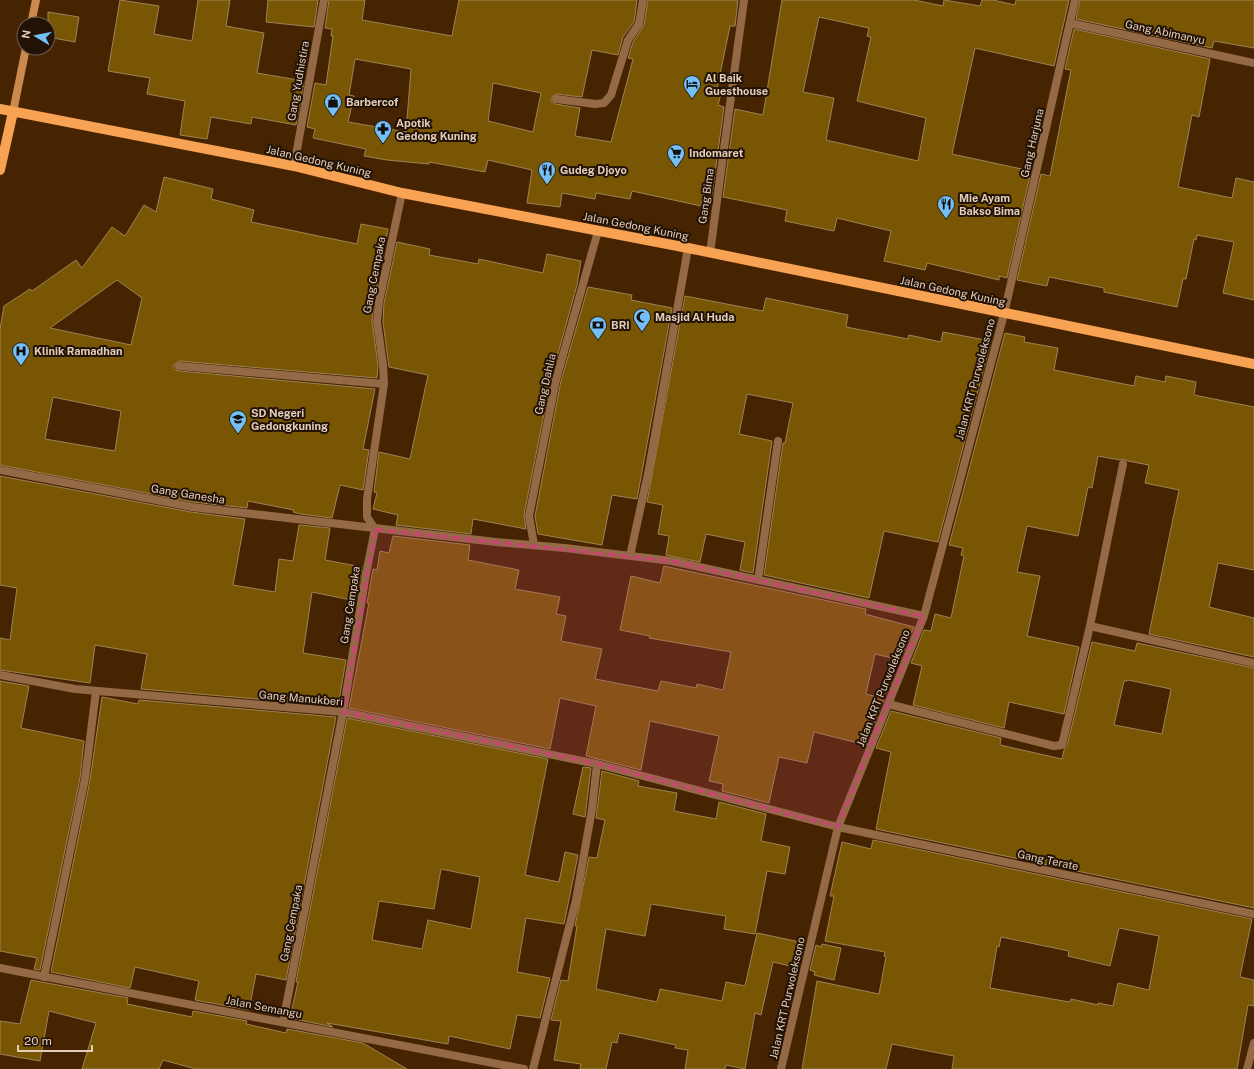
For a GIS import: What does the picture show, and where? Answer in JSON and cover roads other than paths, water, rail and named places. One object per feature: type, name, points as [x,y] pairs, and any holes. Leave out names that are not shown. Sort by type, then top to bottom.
[{"type":"main road","name":"Jalan Gedong Kuning","points":[[0,109],[294,166],[402,193],[688,248],[1004,314],[1254,364]]},
{"type":"main road","points":[[0,170],[13,112]]},
{"type":"street","points":[[33,16],[36,0]]},
{"type":"street","name":"Gang Yudhistira","points":[[294,166],[324,0]]},
{"type":"street","points":[[556,99],[595,104],[604,103],[611,95],[628,40],[639,24],[643,0]]},
{"type":"street","name":"Gang Bima","points":[[710,253],[744,0]]},
{"type":"street","name":"Gang Harjuna","points":[[1004,314],[1075,0]]},
{"type":"street","name":"Gang Abimanyu","points":[[1070,23],[1254,63]]},
{"type":"street","points":[[13,112],[24,56]]},
{"type":"street","name":"Gang Cempaka","points":[[284,1022],[344,712],[366,574],[375,528],[367,517],[367,499],[384,384],[383,364],[377,322],[378,308],[402,193]]},
{"type":"street","name":"Gang Dahlia","points":[[534,545],[529,516],[556,380],[598,231]]},
{"type":"street","points":[[630,556],[649,470],[688,248]]},
{"type":"street","name":"Jalan KRT Purwoleksono","points":[[782,1069],[838,827],[924,616],[1004,314]]},
{"type":"street","points":[[179,366],[384,384]]},
{"type":"street","points":[[758,580],[778,442]]},
{"type":"street","points":[[888,704],[1058,746],[1062,745],[1090,626],[1123,464]]},
{"type":"street","name":"Gang Ganesha","points":[[0,470],[192,507],[672,561],[924,616]]},
{"type":"street","points":[[1090,626],[1254,663]]},
{"type":"street","name":"Gang Manukberi","points":[[0,675],[75,689],[344,712],[597,764],[838,827]]},
{"type":"street","points":[[44,976],[85,779],[96,691]]},
{"type":"street","points":[[533,1069],[576,900],[592,810],[597,764]]},
{"type":"street","name":"Gang Terate","points":[[838,827],[1254,914]]},
{"type":"street","name":"Jalan Semangu","points":[[0,968],[524,1069]]},
{"type":"street","points":[[1247,1069],[1254,1044]]},
{"type":"place","name":"Al Baik Guesthouse","points":[[692,99]]},
{"type":"place","name":"Barbercof","points":[[333,117]]},
{"type":"place","name":"Apotik Gedong Kuning","points":[[383,144]]},
{"type":"place","name":"Indomaret","points":[[676,168]]},
{"type":"place","name":"Gudeg Djoyo","points":[[547,185]]},
{"type":"place","name":"Mie Ayam Bakso Bima","points":[[946,219]]},
{"type":"place","name":"Masjid Al Huda","points":[[642,332]]},
{"type":"place","name":"BRI","points":[[598,340]]},
{"type":"place","name":"Klinik Ramadhan","points":[[21,366]]},
{"type":"place","name":"SD Negeri Gedongkuning","points":[[238,434]]}]
